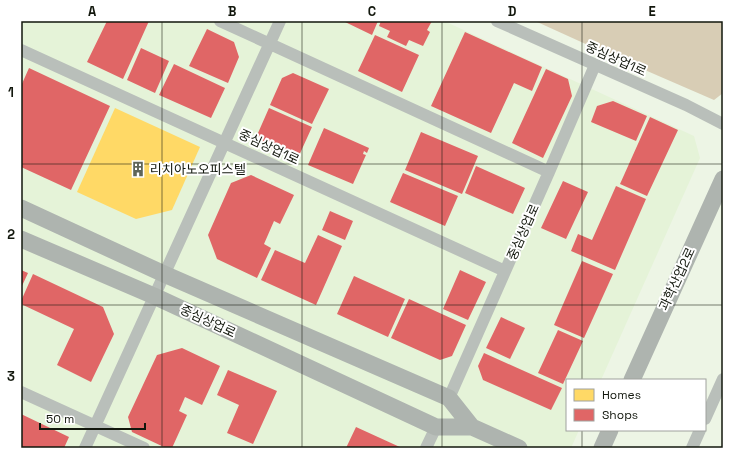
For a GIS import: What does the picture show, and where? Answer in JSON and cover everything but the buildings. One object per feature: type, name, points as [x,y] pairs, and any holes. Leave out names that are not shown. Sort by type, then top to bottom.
[{"type":"street","points":[[220,21],[550,172]]},
{"type":"street","points":[[85,448],[280,21]]},
{"type":"street","name":"중심상업1로","points":[[497,21],[686,105],[723,124]]},
{"type":"street","name":"중심상업1로","points":[[21,50],[505,271]]},
{"type":"street","name":"중심상업로","points":[[449,398],[596,65]]},
{"type":"street","name":"과학산업2로","points":[[632,379],[723,179]]},
{"type":"street","name":"중심상업로","points":[[21,208],[164,274],[449,398],[472,427]]},
{"type":"street","name":"중심상업로","points":[[21,239],[154,296],[436,427],[472,427],[519,448]]},
{"type":"street","points":[[706,417],[723,379]]},
{"type":"street","points":[[21,392],[144,448]]},
{"type":"street","points":[[426,448],[436,427]]},
{"type":"street","points":[[602,448],[610,431]]},
{"type":"street","points":[[692,448],[700,431]]},
{"type":"shaded area","points":[[21,21],[444,21],[694,136],[700,158],[601,379],[566,379],[566,431],[579,431],[571,448],[21,448]]},
{"type":"shaded area","points":[[535,21],[723,21],[723,93],[714,100]]},
{"type":"place","name":"리치아노오피스텔","points":[[138,169]]}]
